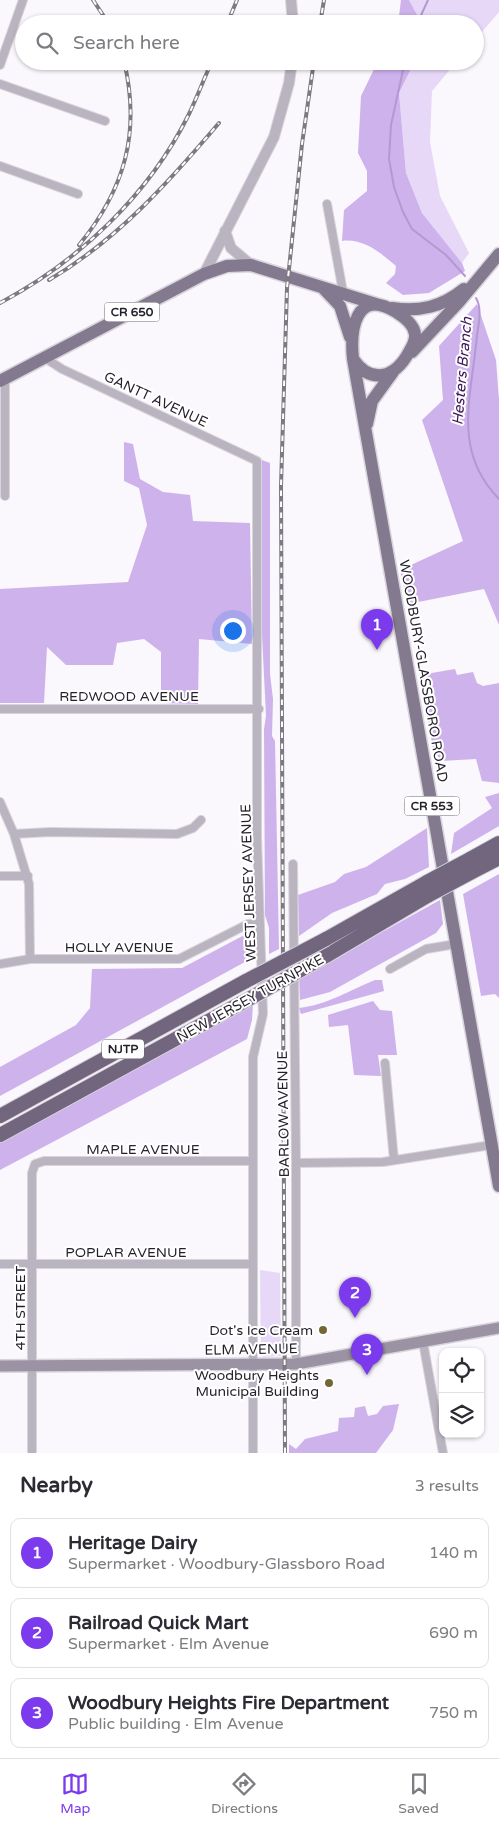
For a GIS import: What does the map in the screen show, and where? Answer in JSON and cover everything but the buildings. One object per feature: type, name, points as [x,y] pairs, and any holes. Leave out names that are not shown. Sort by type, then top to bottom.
[{"type":"highway","name":"NEW JERSEY TURNPIKE","points":[[0,1116],[326,938],[471,866],[499,844]]},
{"type":"highway","name":"NEW JERSEY TURNPIKE","points":[[471,866],[499,858]]},
{"type":"highway","name":"NEW JERSEY TURNPIKE","points":[[0,1135],[326,956],[428,889]]},
{"type":"main road","name":"CR 553","points":[[401,363],[459,302],[499,254]]},
{"type":"main road","name":"CR 650","points":[[2,380],[204,274],[227,266],[251,265],[384,306]]},
{"type":"main road","name":"CR 553","points":[[384,306],[419,310],[438,306],[457,295],[478,278]]},
{"type":"main road","name":"CR 650","points":[[319,285],[340,306],[352,344]]},
{"type":"main road","points":[[384,306],[403,317],[414,330],[414,343],[401,363],[387,374],[373,376],[360,370],[353,359],[352,344],[356,317],[367,308],[384,306]]},
{"type":"main road","name":"WOODBURY-GLASSBORO ROAD","points":[[353,359],[499,1186]]},
{"type":"main road","name":"WOODBURY-GLASSBORO ROAD","points":[[366,426],[369,409],[374,397],[401,363]]},
{"type":"main road","name":"ELM AVENUE","points":[[0,1366],[253,1366],[296,1364],[499,1328]]},
{"type":"street","points":[[18,15],[23,0]]},
{"type":"street","points":[[291,0],[292,15]]},
{"type":"street","points":[[0,65],[15,23]]},
{"type":"street","points":[[204,274],[274,137],[291,70]]},
{"type":"street","points":[[0,84],[105,121]]},
{"type":"street","points":[[0,166],[78,194]]},
{"type":"street","points":[[327,204],[343,292]]},
{"type":"street","points":[[226,231],[231,248],[251,265]]},
{"type":"street","name":"GANTT AVENUE","points":[[45,358],[62,369],[257,461]]},
{"type":"street","points":[[2,380],[5,496]]},
{"type":"street","name":"WEST JERSEY AVENUE","points":[[253,1453],[252,1057],[264,1014],[259,924],[257,461]]},
{"type":"street","name":"REDWOOD AVENUE","points":[[0,709],[259,708]]},
{"type":"street","points":[[0,802],[14,834],[28,876],[30,959]]},
{"type":"street","points":[[14,834],[50,832],[177,834],[193,828],[201,820]]},
{"type":"street","name":"BARLOW AVENUE","points":[[293,864],[296,1364]]},
{"type":"street","points":[[0,876],[28,876]]},
{"type":"street","name":"HOLLY AVENUE","points":[[0,964],[30,959],[179,959],[248,924],[259,924]]},
{"type":"street","points":[[390,969],[426,950],[456,944]]},
{"type":"street","points":[[385,1063],[394,1160]]},
{"type":"street","points":[[296,1163],[394,1160],[491,1145]]},
{"type":"street","name":"MAPLE AVENUE","points":[[35,1164],[44,1160],[253,1161]]},
{"type":"street","name":"4TH STREET","points":[[32,1453],[32,1173],[35,1164]]},
{"type":"street","name":"POPLAR AVENUE","points":[[0,1264],[252,1264]]},
{"type":"street","points":[[423,1342],[443,1453]]},
{"type":"shaded area","points":[[401,0],[409,0],[417,15],[399,15]]},
{"type":"shaded area","points":[[409,0],[499,0],[499,12],[484,30],[484,15],[417,15]]},
{"type":"shaded area","points":[[374,70],[410,70],[399,93],[406,173],[422,213],[462,263],[465,271],[429,293],[403,295],[386,283],[395,274],[396,266],[364,244],[342,241],[344,210],[367,191],[367,171],[358,153],[361,96]]},
{"type":"shaded area","points":[[410,70],[450,70],[432,91],[430,142],[440,196],[469,253],[462,263],[422,213],[406,173],[399,93]]},
{"type":"shaded area","points":[[477,304],[496,360],[499,400],[499,625],[484,589],[408,604],[400,570],[463,541],[422,420],[443,400],[439,346]]},
{"type":"shaded area","points":[[124,442],[133,444],[140,479],[163,492],[190,495],[193,521],[250,523],[252,644],[199,639],[198,704],[161,703],[161,652],[144,639],[117,643],[113,665],[66,665],[47,647],[44,703],[0,703],[0,589],[128,582],[147,525],[139,488],[124,481]]},
{"type":"shaded area","points":[[262,460],[270,463],[270,674],[273,699],[272,736],[275,741],[279,949],[269,954],[269,928],[265,915],[264,729],[266,716],[262,635]]},
{"type":"shaded area","points":[[455,669],[457,675],[473,672],[477,683],[483,686],[499,683],[499,783],[482,781],[476,759],[441,761],[433,748],[420,675]]},
{"type":"shaded area","points":[[499,793],[499,826],[451,854],[454,833],[492,808],[485,797]]},
{"type":"shaded area","points":[[427,828],[429,867],[405,879],[385,884],[377,894],[332,913],[299,936],[298,895],[335,882],[344,874],[366,867]]},
{"type":"shaded area","points":[[499,874],[499,998],[495,994],[481,996],[463,894]]},
{"type":"shaded area","points":[[440,900],[443,924],[436,933],[330,992],[300,1000],[299,978]]},
{"type":"shaded area","points":[[250,932],[250,945],[254,957],[0,1096],[0,1067],[76,1025],[90,1008],[92,969],[182,968]]},
{"type":"shaded area","points":[[375,980],[382,980],[384,991],[301,1014],[299,1008],[319,1004]]},
{"type":"shaded area","points":[[373,1001],[380,1010],[392,1011],[397,1055],[378,1055],[381,1076],[354,1075],[348,1025],[329,1027],[328,1015]]},
{"type":"shaded area","points":[[253,1003],[252,1020],[247,1039],[0,1170],[0,1141]]},
{"type":"shaded area","points":[[260,1270],[280,1273],[281,1356],[263,1357],[261,1354]]},
{"type":"shaded area","points":[[399,1404],[393,1430],[376,1453],[289,1453],[289,1444],[296,1449],[305,1439],[338,1431],[339,1418],[354,1417],[355,1408],[365,1406],[368,1416],[377,1414],[383,1406]]},
{"type":"waterway","name":"Hesters Branch","points":[[421,15],[428,0]]},
{"type":"waterway","name":"Hesters Branch","points":[[403,70],[391,125],[389,159],[394,187],[403,212],[412,229],[446,255],[465,276]]},
{"type":"waterway","name":"Hesters Branch","points":[[476,298],[479,306],[479,316],[469,400],[468,421],[470,441],[475,461],[484,480],[499,499]]},
{"type":"railway","points":[[93,0],[103,15]]},
{"type":"railway","points":[[231,15],[237,0]]},
{"type":"railway","points":[[322,15],[324,0]]},
{"type":"railway","points":[[79,245],[108,203],[125,159],[131,112],[126,70]]},
{"type":"railway","points":[[0,303],[29,286],[84,246],[132,198],[154,172],[173,144],[189,114],[208,70]]},
{"type":"railway","points":[[285,1453],[281,486],[287,288],[302,144],[313,70]]},
{"type":"railway","points":[[49,280],[74,264],[119,229],[161,188],[219,123]]},
{"type":"place","name":"Heritage Dairy","points":[[377,650]]},
{"type":"place","name":"Railroad Quick Mart","points":[[355,1318]]},
{"type":"place","name":"Dot's Ice Cream","points":[[323,1330]]},
{"type":"place","name":"Woodbury Heights Fire Department","points":[[367,1375]]},
{"type":"place","name":"Woodbury Heights Municipal Building","points":[[329,1383]]}]
